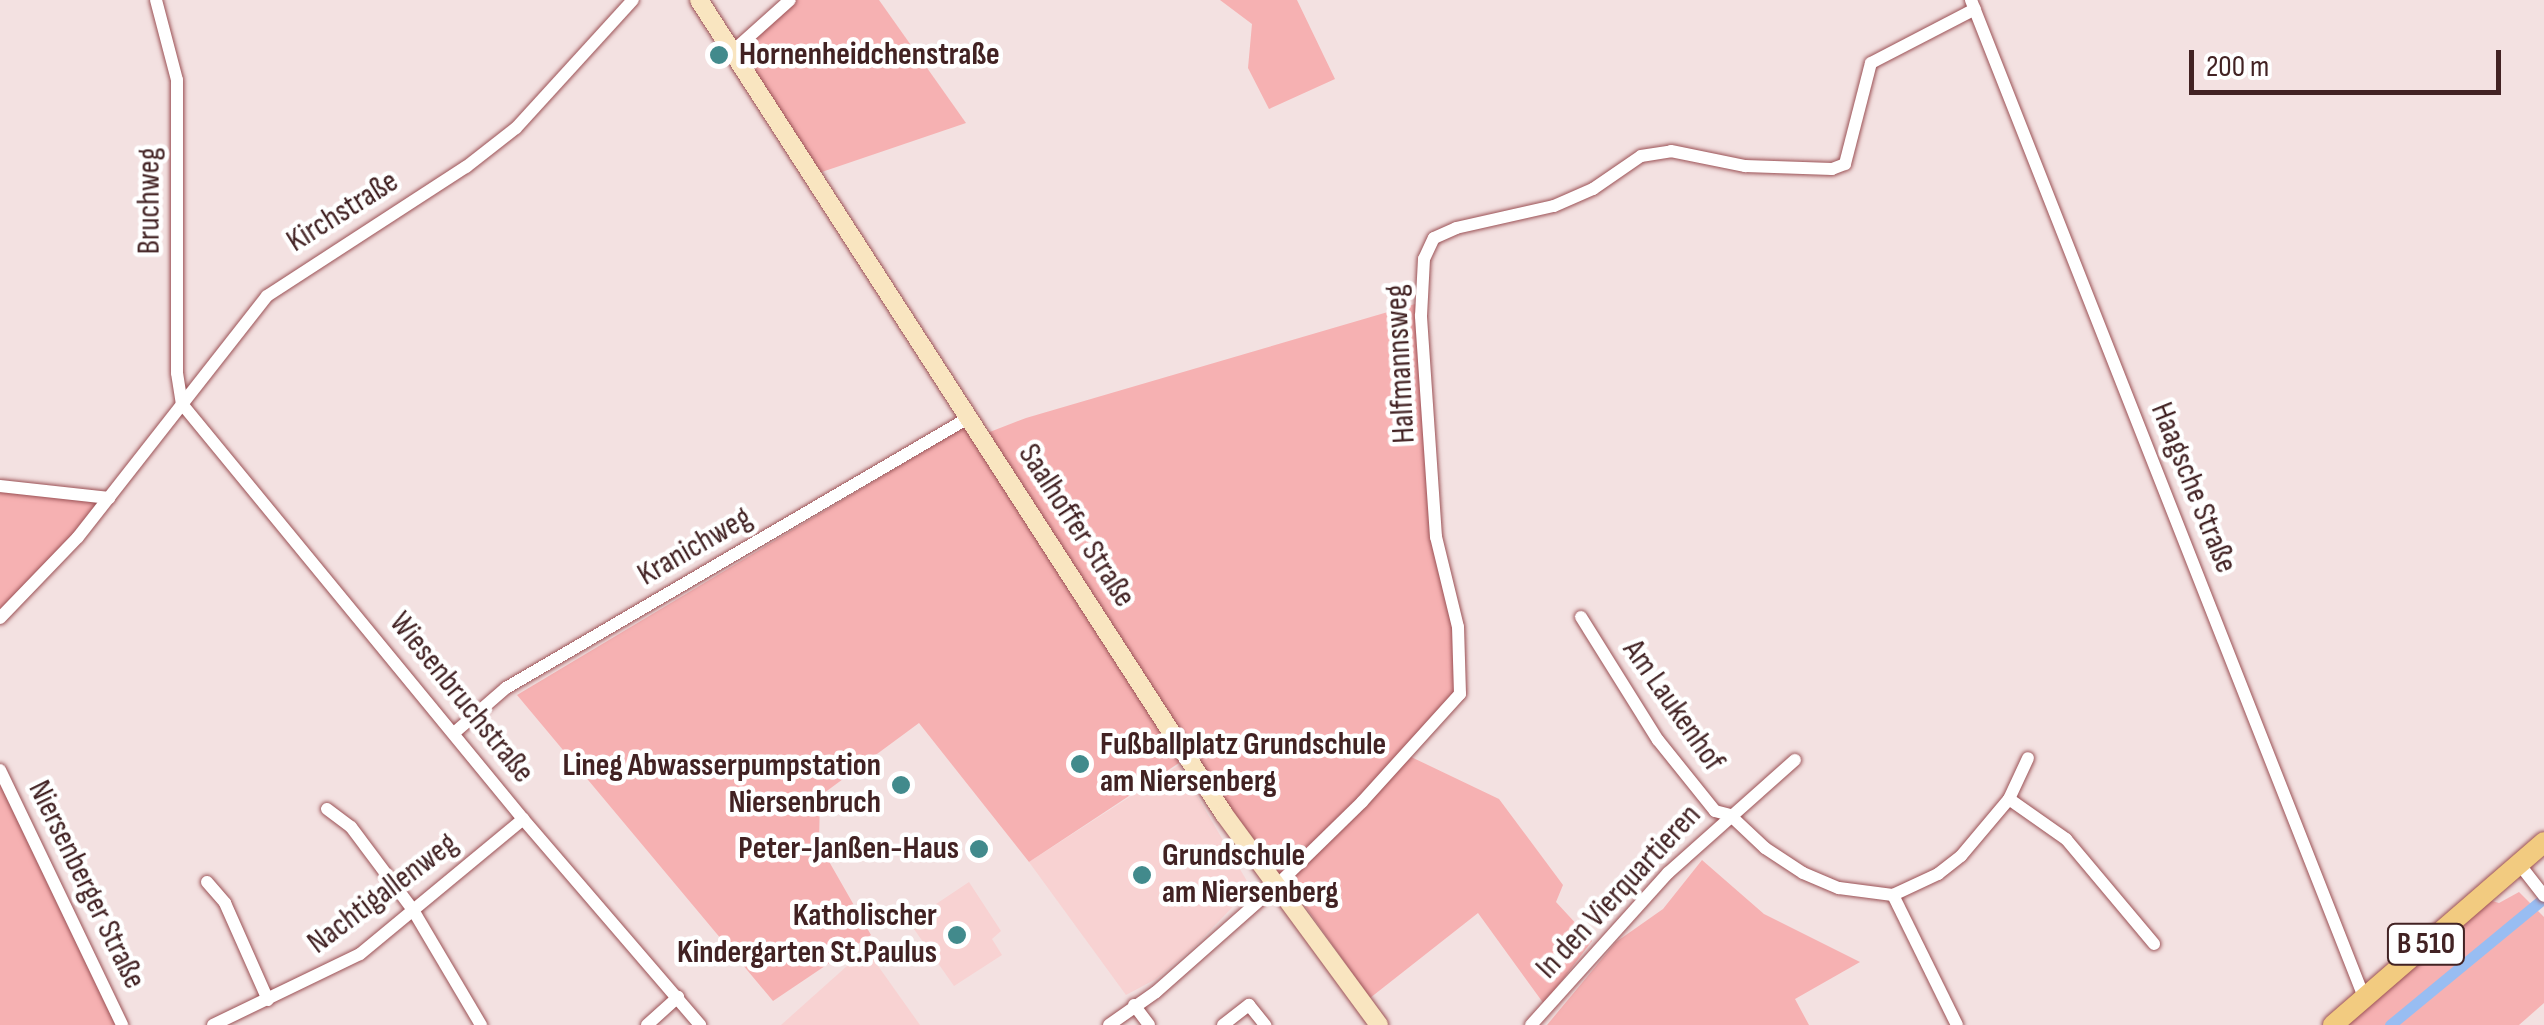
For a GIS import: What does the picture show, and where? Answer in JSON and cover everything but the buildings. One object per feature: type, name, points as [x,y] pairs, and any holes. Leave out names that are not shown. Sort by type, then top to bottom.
[{"type":"main road","name":"Saalhoffer Straße","points":[[699,0],[1224,814],[1379,1025]]},
{"type":"main road","name":"B 510","points":[[2333,1025],[2544,842]]},
{"type":"street","name":"Bruchweg","points":[[156,0],[177,80],[177,373],[182,404]]},
{"type":"street","name":"Kirchstraße","points":[[0,618],[110,498],[266,296],[466,167],[516,128],[633,0]]},
{"type":"street","points":[[732,52],[790,0]]},
{"type":"street","name":"Halfmannsweg","points":[[1276,886],[1362,802],[1460,694],[1458,628],[1436,538],[1421,316],[1424,259],[1434,238],[1456,228],[1554,206],[1592,189],[1642,156],[1671,152],[1745,166],[1832,169],[1845,164],[1852,152],[1871,63],[1973,5]]},
{"type":"street","name":"Haagsche Straße","points":[[1973,5],[2364,997]]},
{"type":"street","name":"Wiesenbruchstraße","points":[[182,404],[523,819],[700,1025]]},
{"type":"street","name":"Kranichweg","points":[[454,733],[506,688],[970,417]]},
{"type":"street","points":[[0,486],[110,498]]},
{"type":"street","name":"Am Laukenhof","points":[[1581,617],[1658,740],[1715,812],[1730,815],[1764,848],[1803,873],[1839,888],[1894,895]]},
{"type":"street","points":[[1957,1025],[1894,895],[1938,874],[1962,856],[2009,799],[2028,758]]},
{"type":"street","name":"In den Vierquartieren","points":[[1531,1025],[1650,890],[1795,760]]},
{"type":"street","name":"Niersenberger Straße","points":[[0,770],[122,1025]]},
{"type":"street","points":[[2009,799],[2066,839],[2154,944]]},
{"type":"street","points":[[327,810],[351,826],[414,910],[481,1025]]},
{"type":"street","name":"Nachtigallenweg","points":[[213,1025],[360,954],[523,819]]},
{"type":"street","points":[[2520,865],[2542,893]]},
{"type":"street","points":[[207,882],[225,903],[268,1000]]},
{"type":"street","points":[[1109,1025],[1156,992],[1276,886]]},
{"type":"street","points":[[648,1025],[678,997]]},
{"type":"street","points":[[1134,1005],[1149,1025]]},
{"type":"street","points":[[1223,1025],[1249,1005],[1265,1025]]},
{"type":"shaded area","points":[[790,0],[879,0],[966,123],[813,175],[733,51]]},
{"type":"shaded area","points":[[1220,0],[1297,0],[1335,79],[1269,109],[1248,68],[1252,24]]},
{"type":"shaded area","points":[[1422,302],[1436,542],[1458,627],[1461,699],[1407,755],[1499,799],[1563,885],[1556,902],[1592,941],[1544,1004],[1478,913],[1370,998],[1286,879],[1276,886],[1188,757],[1029,862],[919,723],[820,796],[819,844],[871,935],[773,1001],[517,695],[973,422],[982,435],[1026,418]]},
{"type":"shaded area","points":[[0,485],[109,498],[0,618]]},
{"type":"shaded area","name":"Grundschule am Niersenberg","points":[[1179,765],[1251,888],[1196,945],[1156,979],[1126,995],[1029,862]]},
{"type":"shaded area","points":[[0,778],[119,1025],[0,1025]]},
{"type":"shaded area","points":[[1702,860],[1764,914],[1860,962],[1795,999],[1809,1025],[1547,1025],[1616,942],[1663,909]]},
{"type":"shaded area","name":"Katholischer Kindergarten St.Paulus","points":[[969,882],[1001,931],[992,939],[1002,955],[954,986],[909,922]]},
{"type":"shaded area","points":[[2519,892],[2544,917],[2544,1003],[2519,1025],[2342,1025],[2489,900],[2499,903]]},
{"type":"shaded area","points":[[866,949],[920,1025],[781,1025]]},
{"type":"waterway","points":[[2390,1025],[2544,898]]},
{"type":"place","name":"Hornenheidchenstraße","points":[[719,55]]},
{"type":"place","name":"Fußballplatz Grundschule am Niersenberg","points":[[1080,764]]},
{"type":"place","name":"Lineg Abwasserpumpstation Niersenbruch","points":[[901,785]]},
{"type":"place","name":"Peter-Janßen-Haus","points":[[979,849]]},
{"type":"place","name":"Grundschule am Niersenberg","points":[[1142,875]]},
{"type":"place","name":"Katholischer Kindergarten St.Paulus","points":[[957,935]]}]
